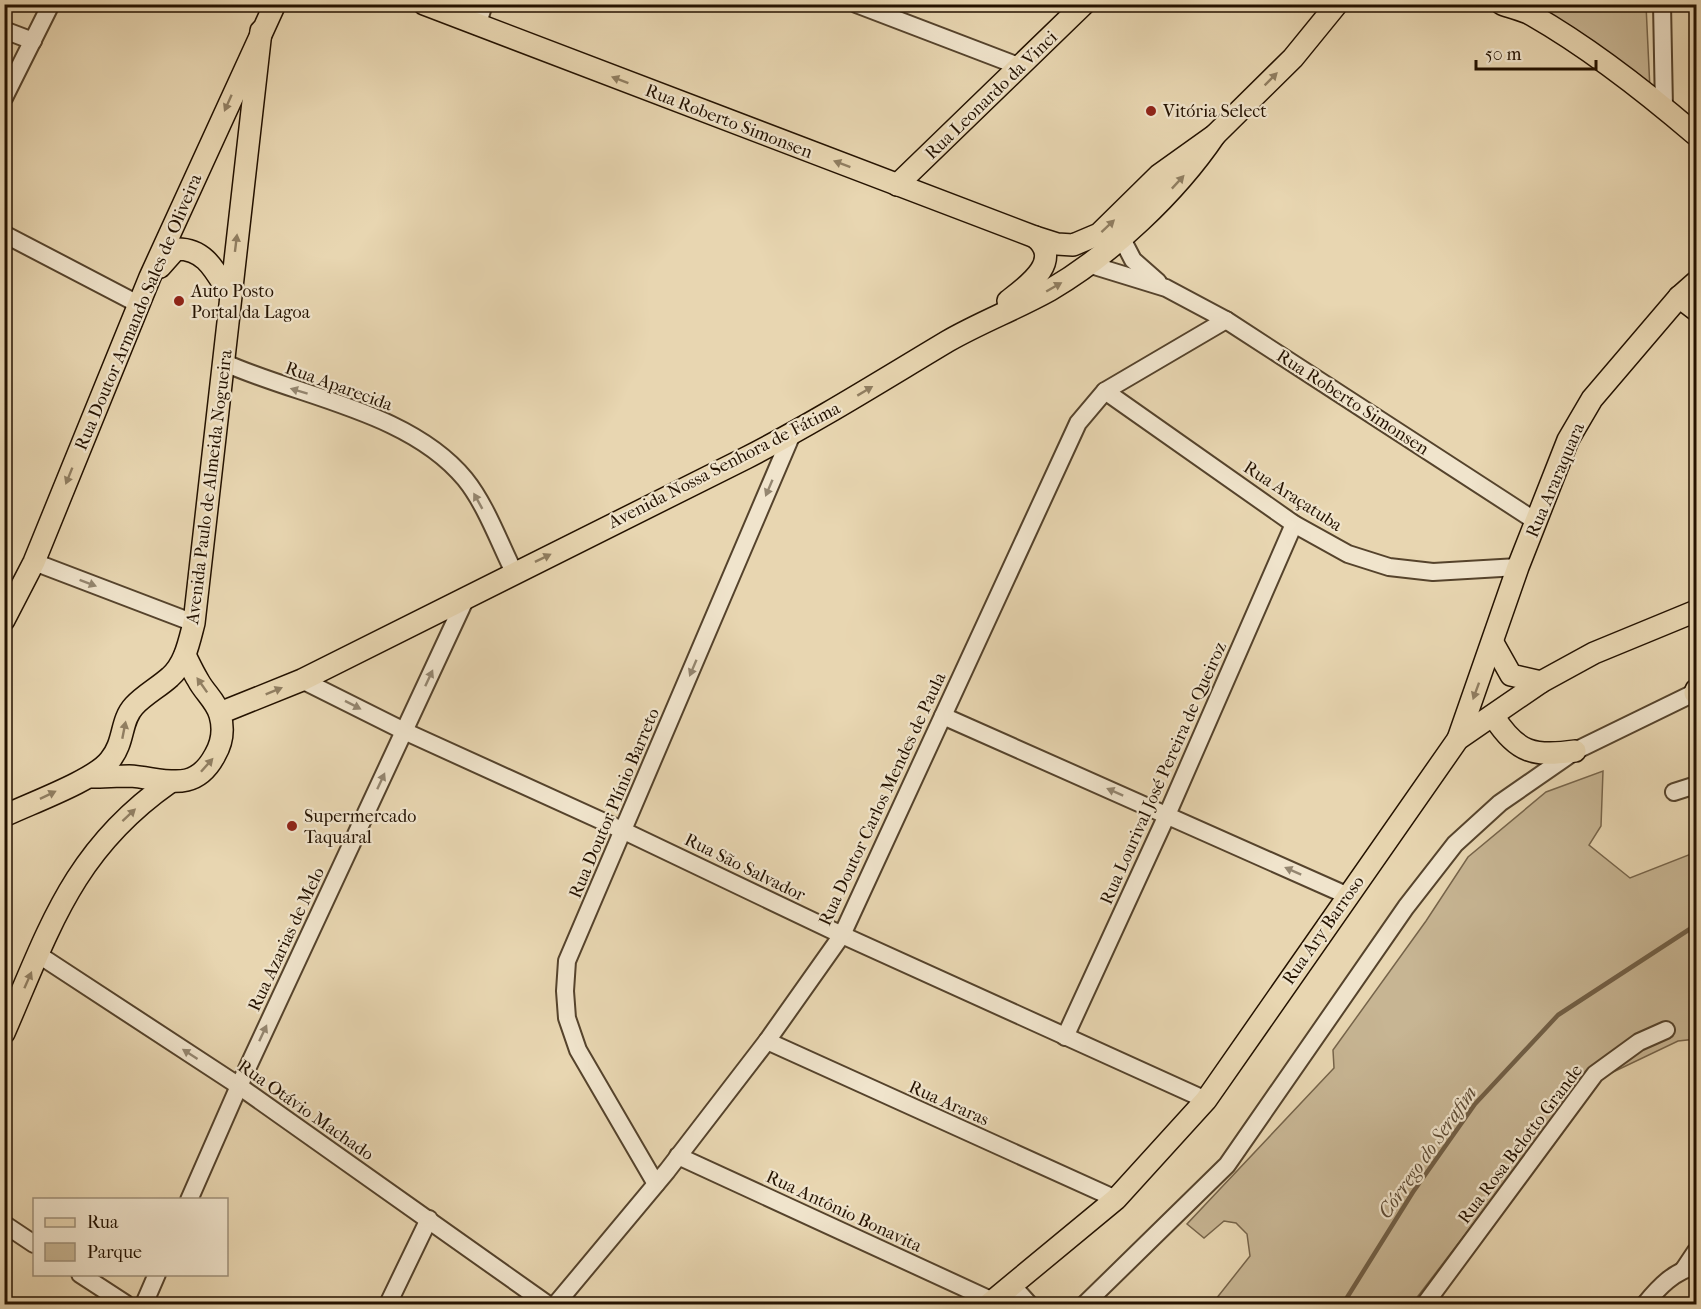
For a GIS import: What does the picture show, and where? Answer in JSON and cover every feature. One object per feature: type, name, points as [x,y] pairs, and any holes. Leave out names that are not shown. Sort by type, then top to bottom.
[{"type":"main road","name":"Rua Doutor Armando Sales de Oliveira","points":[[4,620],[34,562],[150,277],[275,4]]},
{"type":"main road","name":"Rua Roberto Simonsen","points":[[424,4],[1035,237]]},
{"type":"main road","name":"Rua Leonardo da Vinci","points":[[897,185],[1084,4]]},
{"type":"main road","name":"Avenida Nossa Senhora de Fátima","points":[[1035,237],[1058,244],[1073,245],[1092,239],[1159,175],[1215,135],[1293,58],[1337,4]]},
{"type":"main road","points":[[1502,4],[1533,9],[1696,135]]},
{"type":"main road","name":"Avenida Paulo de Almeida Nogueira","points":[[185,655],[194,623],[261,31]]},
{"type":"main road","name":"Avenida Nossa Senhora de Fátima","points":[[220,713],[302,680],[792,434],[974,327],[1050,290],[1088,264],[1121,237],[1190,170],[1215,135]]},
{"type":"main road","points":[[1035,237],[1067,256],[1088,264]]},
{"type":"main road","points":[[974,327],[1041,272],[1046,256],[1043,247],[1035,237]]},
{"type":"main road","points":[[150,277],[176,249],[189,248],[202,254],[230,296]]},
{"type":"main road","name":"Rua Araraquara","points":[[1458,739],[1518,567],[1568,440],[1592,399],[1679,297],[1696,282]]},
{"type":"main road","points":[[1679,297],[1696,310]]},
{"type":"main road","name":"Rua Ary Barroso","points":[[991,1303],[1116,1199],[1206,1100],[1346,896],[1458,739],[1494,717],[1541,682],[1594,653],[1691,615]]},
{"type":"main road","points":[[1493,643],[1511,675],[1541,682]]},
{"type":"main road","points":[[92,777],[129,776],[169,783],[182,782],[198,775],[211,763],[221,739],[220,713],[198,682],[185,655]]},
{"type":"main road","points":[[4,816],[92,777],[110,762],[122,743],[125,723],[134,706],[172,675],[185,655]]},
{"type":"main road","points":[[1494,717],[1504,733],[1524,750],[1548,755],[1575,751]]},
{"type":"main road","points":[[4,1033],[63,899],[79,873],[104,840],[129,815],[169,783]]},
{"type":"street","points":[[4,98],[51,4]]},
{"type":"street","points":[[477,26],[484,4]]},
{"type":"street","points":[[856,4],[1021,67]]},
{"type":"street","points":[[1662,4],[1664,108]]},
{"type":"street","points":[[4,30],[33,41]]},
{"type":"street","points":[[4,234],[140,305]]},
{"type":"street","name":"Rua Roberto Simonsen","points":[[1121,237],[1133,260],[1166,288]]},
{"type":"street","name":"Rua Roberto Simonsen","points":[[1088,264],[1166,288],[1226,320],[1537,522]]},
{"type":"street","name":"Rua Doutor Carlos Mendes de Paula","points":[[556,1305],[656,1184],[767,1041],[842,935],[1060,457],[1078,423],[1105,391],[1226,320]]},
{"type":"street","name":"Rua Aparecida","points":[[225,363],[259,378],[322,397],[389,423],[444,458],[466,480],[514,572]]},
{"type":"street","name":"Rua Araçatuba","points":[[1105,391],[1294,524],[1348,554],[1389,567],[1432,572],[1518,567]]},
{"type":"street","name":"Rua Doutor Plínio Barreto","points":[[656,1184],[578,1050],[567,1018],[564,991],[567,961],[792,434]]},
{"type":"street","name":"Rua Lourival José Pereira de Queiroz","points":[[1065,1037],[1167,815],[1294,524]]},
{"type":"street","points":[[34,562],[194,623]]},
{"type":"street","name":"Rua Azarias de Melo","points":[[190,1198],[238,1086],[466,598]]},
{"type":"street","name":"Rua São Salvador","points":[[302,680],[404,731],[624,831],[842,935],[1206,1100]]},
{"type":"street","points":[[1085,1305],[1227,1165],[1400,916],[1455,844],[1500,802],[1575,751],[1696,692]]},
{"type":"street","points":[[943,716],[1346,896]]},
{"type":"street","points":[[1674,792],[1696,784]]},
{"type":"street","name":"Rua Otávio Machado","points":[[39,955],[238,1086],[429,1219],[547,1305]]},
{"type":"street","name":"Rua Rosa Belotto Grande","points":[[1425,1305],[1594,1074],[1639,1042],[1666,1030]]},
{"type":"street","name":"Rua Araras","points":[[767,1041],[1116,1199]]},
{"type":"street","name":"Rua Antônio Bonavita","points":[[678,1156],[991,1303]]},
{"type":"street","points":[[388,1305],[429,1219]]},
{"type":"street","points":[[4,1224],[33,1243]]},
{"type":"street","points":[[1645,1305],[1658,1288],[1690,1267],[1696,1251]]},
{"type":"street","points":[[82,1276],[126,1305]]},
{"type":"street","points":[[144,1305],[157,1276]]},
{"type":"street","points":[[1012,1285],[1029,1305]]},
{"type":"green space","points":[[1553,5],[1646,5],[1650,90],[1549,13]]},
{"type":"green space","points":[[1603,771],[1601,826],[1589,845],[1630,878],[1696,852],[1696,1039],[1678,1041],[1609,1074],[1586,1076],[1412,1304],[1212,1304],[1250,1256],[1247,1234],[1236,1223],[1224,1221],[1204,1238],[1187,1224],[1334,1068],[1333,1050],[1426,921],[1468,857],[1546,792]]},
{"type":"waterway","name":"Córrego do Serafim","points":[[1343,1304],[1413,1192],[1475,1104],[1558,1015],[1696,925]]},
{"type":"place","name":"Vitória Select","points":[[1151,111]]},
{"type":"place","name":"Auto Posto Portal da Lagoa","points":[[179,301]]},
{"type":"place","name":"Supermercado Taquaral","points":[[292,826]]}]
